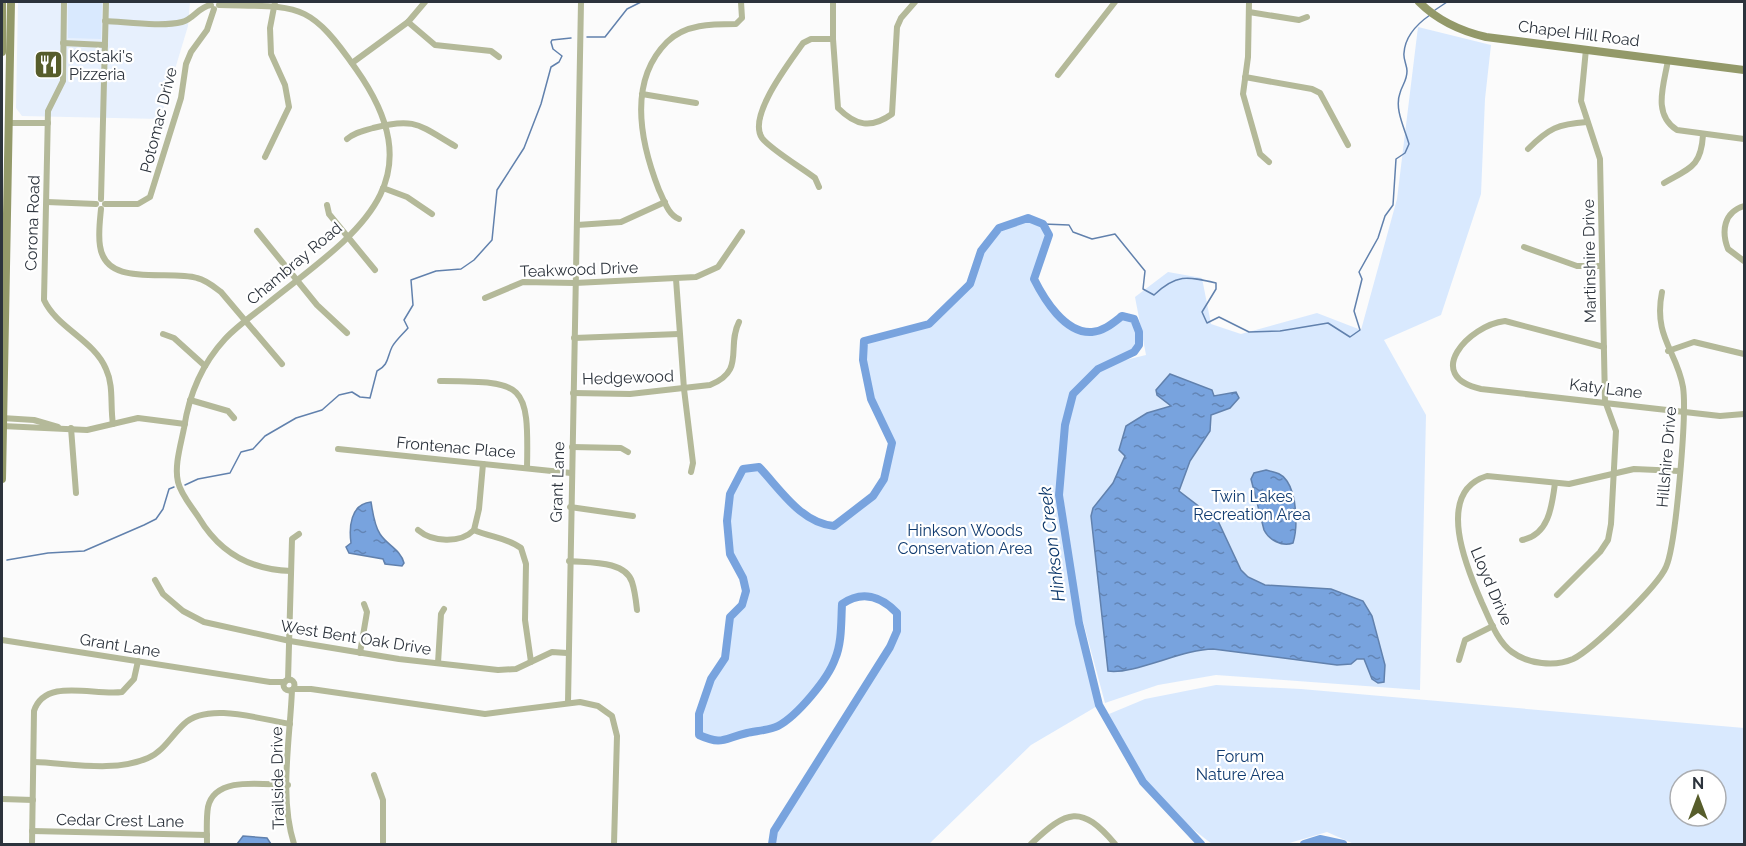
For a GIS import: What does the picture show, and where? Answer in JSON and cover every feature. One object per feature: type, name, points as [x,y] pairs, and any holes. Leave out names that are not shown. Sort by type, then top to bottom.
[{"type":"main road","points":[[2,52],[3,2]]},
{"type":"main road","points":[[2,479],[5,123],[11,2]]},
{"type":"main road","name":"Chapel Hill Road","points":[[1419,2],[1443,21],[1467,32],[1486,37],[1744,70]]},
{"type":"street","name":"Corona Road","points":[[64,2],[63,81],[49,106],[44,300],[50,310],[92,349],[106,369],[113,424]]},
{"type":"street","points":[[106,2],[100,246],[104,259],[112,268],[134,274],[197,278],[221,291],[282,364]]},
{"type":"street","points":[[352,63],[408,22],[425,2]]},
{"type":"street","name":"Grant Lane","points":[[2,640],[485,714],[568,704],[567,653],[581,2]]},
{"type":"street","points":[[679,219],[674,217],[665,202],[645,150],[641,123],[642,94],[651,64],[667,41],[684,30],[704,25],[736,24],[742,18],[741,2]]},
{"type":"street","points":[[833,2],[838,108],[847,116],[866,124],[878,125],[892,114],[895,95],[897,27],[901,18],[915,2]]},
{"type":"street","points":[[1058,75],[1115,2]]},
{"type":"street","points":[[1249,2],[1243,94],[1260,154],[1269,162]]},
{"type":"street","points":[[105,21],[178,23],[190,19],[199,9],[215,4]]},
{"type":"street","name":"Chambray Road","points":[[215,4],[274,4],[310,15],[331,34],[352,63],[380,106],[387,124],[390,155],[383,188],[365,221],[225,338],[205,366],[190,400],[184,424],[178,483],[206,530],[226,552],[245,563],[291,571]]},
{"type":"street","name":"Potomac Drive","points":[[47,202],[138,204],[150,197],[181,98],[186,64],[191,52],[207,30],[215,4]]},
{"type":"street","points":[[265,157],[289,107],[285,85],[271,54],[269,40],[274,4]]},
{"type":"street","points":[[1249,12],[1299,20],[1306,17]]},
{"type":"street","points":[[408,22],[435,45],[491,51],[499,57]]},
{"type":"street","points":[[819,187],[814,178],[763,138],[758,120],[762,107],[802,43],[811,39],[833,39]]},
{"type":"street","points":[[63,44],[105,45]]},
{"type":"street","name":"Martinshire Drive","points":[[1557,595],[1600,552],[1608,540],[1614,473],[1616,431],[1605,401],[1600,159],[1581,101],[1586,49]]},
{"type":"street","points":[[1668,60],[1661,108],[1664,118],[1677,130],[1744,140]]},
{"type":"street","points":[[1245,76],[1312,89],[1320,93],[1348,145]]},
{"type":"street","points":[[642,94],[696,103]]},
{"type":"street","points":[[347,139],[354,133],[387,124],[409,122],[455,146]]},
{"type":"street","points":[[1528,149],[1549,130],[1562,124],[1587,122]]},
{"type":"street","points":[[5,123],[48,123]]},
{"type":"street","points":[[1664,183],[1694,166],[1699,159],[1703,135]]},
{"type":"street","points":[[383,188],[407,197],[432,214]]},
{"type":"street","points":[[577,225],[621,222],[665,202]]},
{"type":"street","points":[[327,205],[329,214],[375,270]]},
{"type":"street","points":[[1744,206],[1731,213],[1726,220],[1725,240],[1733,254],[1744,261]]},
{"type":"street","points":[[257,231],[323,311],[347,333]]},
{"type":"street","name":"Teakwood Drive","points":[[485,298],[522,282],[575,283],[696,277],[718,267],[742,232]]},
{"type":"street","points":[[1524,246],[1577,266],[1602,266]]},
{"type":"street","points":[[676,279],[684,389],[693,463],[690,472]]},
{"type":"street","name":"Hillshire Drive","points":[[1662,292],[1661,326],[1668,351],[1682,383],[1683,411],[1671,551],[1666,567]]},
{"type":"street","name":"Katy Lane","points":[[1604,347],[1505,321],[1495,322],[1485,326],[1453,356],[1454,373],[1464,385],[1720,416],[1744,414]]},
{"type":"street","name":"Hedgewood","points":[[573,393],[630,394],[684,389],[721,381],[730,373],[734,360],[735,330],[740,322]]},
{"type":"street","points":[[163,334],[174,338],[205,366]]},
{"type":"street","points":[[574,338],[679,334]]},
{"type":"street","points":[[1668,351],[1694,342],[1744,354]]},
{"type":"street","points":[[440,381],[487,382],[504,385],[517,392],[526,407],[528,418],[527,468]]},
{"type":"street","points":[[190,400],[228,411],[234,418]]},
{"type":"street","points":[[2,422],[49,429],[59,427],[87,430],[138,418],[184,424]]},
{"type":"street","points":[[70,428],[76,493]]},
{"type":"street","points":[[572,447],[621,448],[628,452]]},
{"type":"street","name":"Frontenac Place","points":[[338,449],[571,473]]},
{"type":"street","points":[[418,530],[426,537],[460,539],[474,530],[479,509],[483,464]]},
{"type":"street","points":[[1522,540],[1530,538],[1549,518],[1555,483],[1569,484],[1643,468],[1679,471]]},
{"type":"street","name":"Lloyd Drive","points":[[1555,483],[1498,476],[1476,480],[1466,490],[1461,500],[1460,543],[1464,564],[1503,644],[1521,658],[1558,663],[1572,659],[1586,651],[1654,586],[1666,567]]},
{"type":"street","points":[[570,507],[633,516]]},
{"type":"street","points":[[474,530],[490,538],[514,543],[521,548],[526,564],[525,620],[531,662]]},
{"type":"street","name":"Trailside Drive","points":[[294,844],[289,828],[288,785],[291,571],[292,539],[299,534]]},
{"type":"street","points":[[569,561],[606,565],[622,570],[632,581],[637,610]]},
{"type":"street","name":"West Bent Oak Drive","points":[[155,580],[163,594],[183,611],[204,622],[290,641],[360,653],[509,670],[552,652],[567,653]]},
{"type":"street","points":[[360,653],[367,612],[364,604]]},
{"type":"street","points":[[438,663],[441,614],[444,609]]},
{"type":"street","points":[[1459,660],[1465,640],[1493,626]]},
{"type":"street","points":[[32,844],[34,711],[42,696],[57,691],[122,692],[134,679],[138,661]]},
{"type":"street","points":[[568,704],[580,702],[598,706],[612,716],[615,723],[614,844]]},
{"type":"street","points":[[34,762],[104,765],[138,762],[161,750],[190,718],[209,712],[290,724]]},
{"type":"street","points":[[374,775],[383,800],[383,844]]},
{"type":"street","points":[[207,844],[211,799],[219,791],[235,785],[288,785]]},
{"type":"street","points":[[2,799],[33,800]]},
{"type":"street","points":[[1031,844],[1059,821],[1080,817],[1097,823],[1115,844]]},
{"type":"street","name":"Cedar Crest Lane","points":[[32,831],[207,835]]},
{"type":"shaded area","points":[[18,2],[190,2],[188,26],[160,119],[22,116],[16,108]]},
{"type":"green space","points":[[68,2],[102,2],[101,39],[68,38]]},
{"type":"green space","points":[[1418,27],[1491,45],[1485,99],[1481,194],[1441,315],[1384,340],[1426,415],[1420,690],[1216,675],[1158,685],[1105,703],[1077,599],[1061,481],[1059,495],[1079,623],[1099,705],[1031,745],[929,844],[772,844],[774,831],[890,647],[897,631],[897,613],[884,602],[871,597],[857,597],[842,604],[840,639],[835,659],[819,686],[803,706],[786,721],[775,727],[719,741],[699,735],[699,714],[711,679],[725,658],[730,617],[742,605],[746,591],[743,578],[730,554],[727,521],[730,494],[743,469],[759,467],[792,504],[811,519],[822,524],[834,526],[873,496],[884,479],[892,443],[871,399],[863,360],[864,341],[929,324],[970,284],[981,251],[999,228],[1028,218],[1043,224],[1049,235],[1034,279],[1043,296],[1064,321],[1082,331],[1092,332],[1112,324],[1122,316],[1134,319],[1138,334],[1137,344],[1133,351],[1100,368],[1092,376],[1113,363],[1146,355],[1135,297],[1168,272],[1202,278],[1211,324],[1241,334],[1317,313],[1361,330],[1397,199]]},
{"type":"green space","name":"Forum Nature Area","points":[[1216,685],[1301,689],[1744,728],[1744,844],[1354,844],[1327,832],[1286,844],[1212,844],[1185,823],[1139,775],[1109,714],[1145,699]]},
{"type":"water","points":[[1170,374],[1212,390],[1214,396],[1236,392],[1239,398],[1230,408],[1211,415],[1210,431],[1190,461],[1179,491],[1218,521],[1241,570],[1248,577],[1265,585],[1331,589],[1363,601],[1372,616],[1385,665],[1384,682],[1378,683],[1372,679],[1364,659],[1357,659],[1351,664],[1337,665],[1213,649],[1187,653],[1131,669],[1108,671],[1091,516],[1093,508],[1113,483],[1125,456],[1119,450],[1126,426],[1147,413],[1171,406],[1157,395],[1156,390]]},
{"type":"water","points":[[1266,470],[1283,476],[1293,495],[1296,529],[1293,543],[1276,542],[1264,530],[1251,479],[1254,473]]},
{"type":"water","points":[[371,502],[378,530],[402,558],[404,563],[402,566],[385,564],[383,559],[349,553],[346,547],[351,543],[350,531],[355,512],[359,507]]},
{"type":"water","points":[[243,836],[267,838],[271,844],[237,844]]},
{"type":"waterway","points":[[587,37],[605,37],[627,9],[641,2]]},
{"type":"waterway","points":[[1435,10],[1447,2]]},
{"type":"waterway","points":[[1465,2],[1481,2]]},
{"type":"waterway","points":[[1043,224],[1069,225],[1073,232],[1092,239],[1115,234],[1145,271],[1143,289],[1154,295],[1169,283],[1182,278],[1216,283],[1216,289],[1202,312],[1207,323],[1219,317],[1249,332],[1280,331],[1328,323],[1350,337],[1360,330],[1354,311],[1362,279],[1359,272],[1378,238],[1385,216],[1393,205],[1396,159],[1405,153],[1409,144],[1398,106],[1407,74],[1405,47],[1412,31],[1430,15]]},
{"type":"waterway","points":[[185,485],[198,479],[230,473],[241,452],[253,449],[265,436],[296,418],[322,410],[339,395],[352,392],[360,397],[370,398],[377,371],[386,363],[392,347],[408,328],[404,320],[413,305],[411,280],[436,271],[461,269],[474,260],[492,240],[497,190],[524,148],[541,104],[551,67],[559,62],[562,56],[553,49],[551,42],[571,38]]},
{"type":"waterway","name":"Hinkson Creek","points":[[772,844],[774,831],[890,647],[897,631],[897,613],[884,602],[871,597],[857,597],[842,604],[840,639],[835,659],[819,686],[803,706],[786,721],[775,727],[719,741],[699,735],[699,714],[711,679],[725,658],[730,617],[742,605],[746,591],[743,578],[730,554],[727,521],[730,494],[743,469],[759,467],[802,512],[822,524],[834,526],[873,496],[884,479],[892,443],[871,399],[863,360],[864,341],[929,324],[970,284],[981,251],[999,228],[1028,218],[1043,224],[1049,235],[1034,279],[1043,296],[1057,314],[1073,327],[1092,332],[1112,324],[1122,316],[1134,319],[1139,332],[1139,345],[1134,352],[1098,369],[1073,394],[1065,425],[1059,495],[1079,623],[1099,705],[1143,782],[1201,844]]},
{"type":"waterway","points":[[7,560],[48,553],[84,551],[144,525],[156,519],[163,509],[169,489],[174,487]]},
{"type":"waterway","name":"Hinkson Creek","points":[[1304,844],[1320,839],[1343,844]]},
{"type":"place","name":"Kostaki's Pizzeria","points":[[48,65]]},
{"type":"park label","name":"Twin Lakes Recreation Area","points":[[1252,505]]},
{"type":"park label","name":"Hinkson Woods Conservation Area","points":[[965,539]]}]
